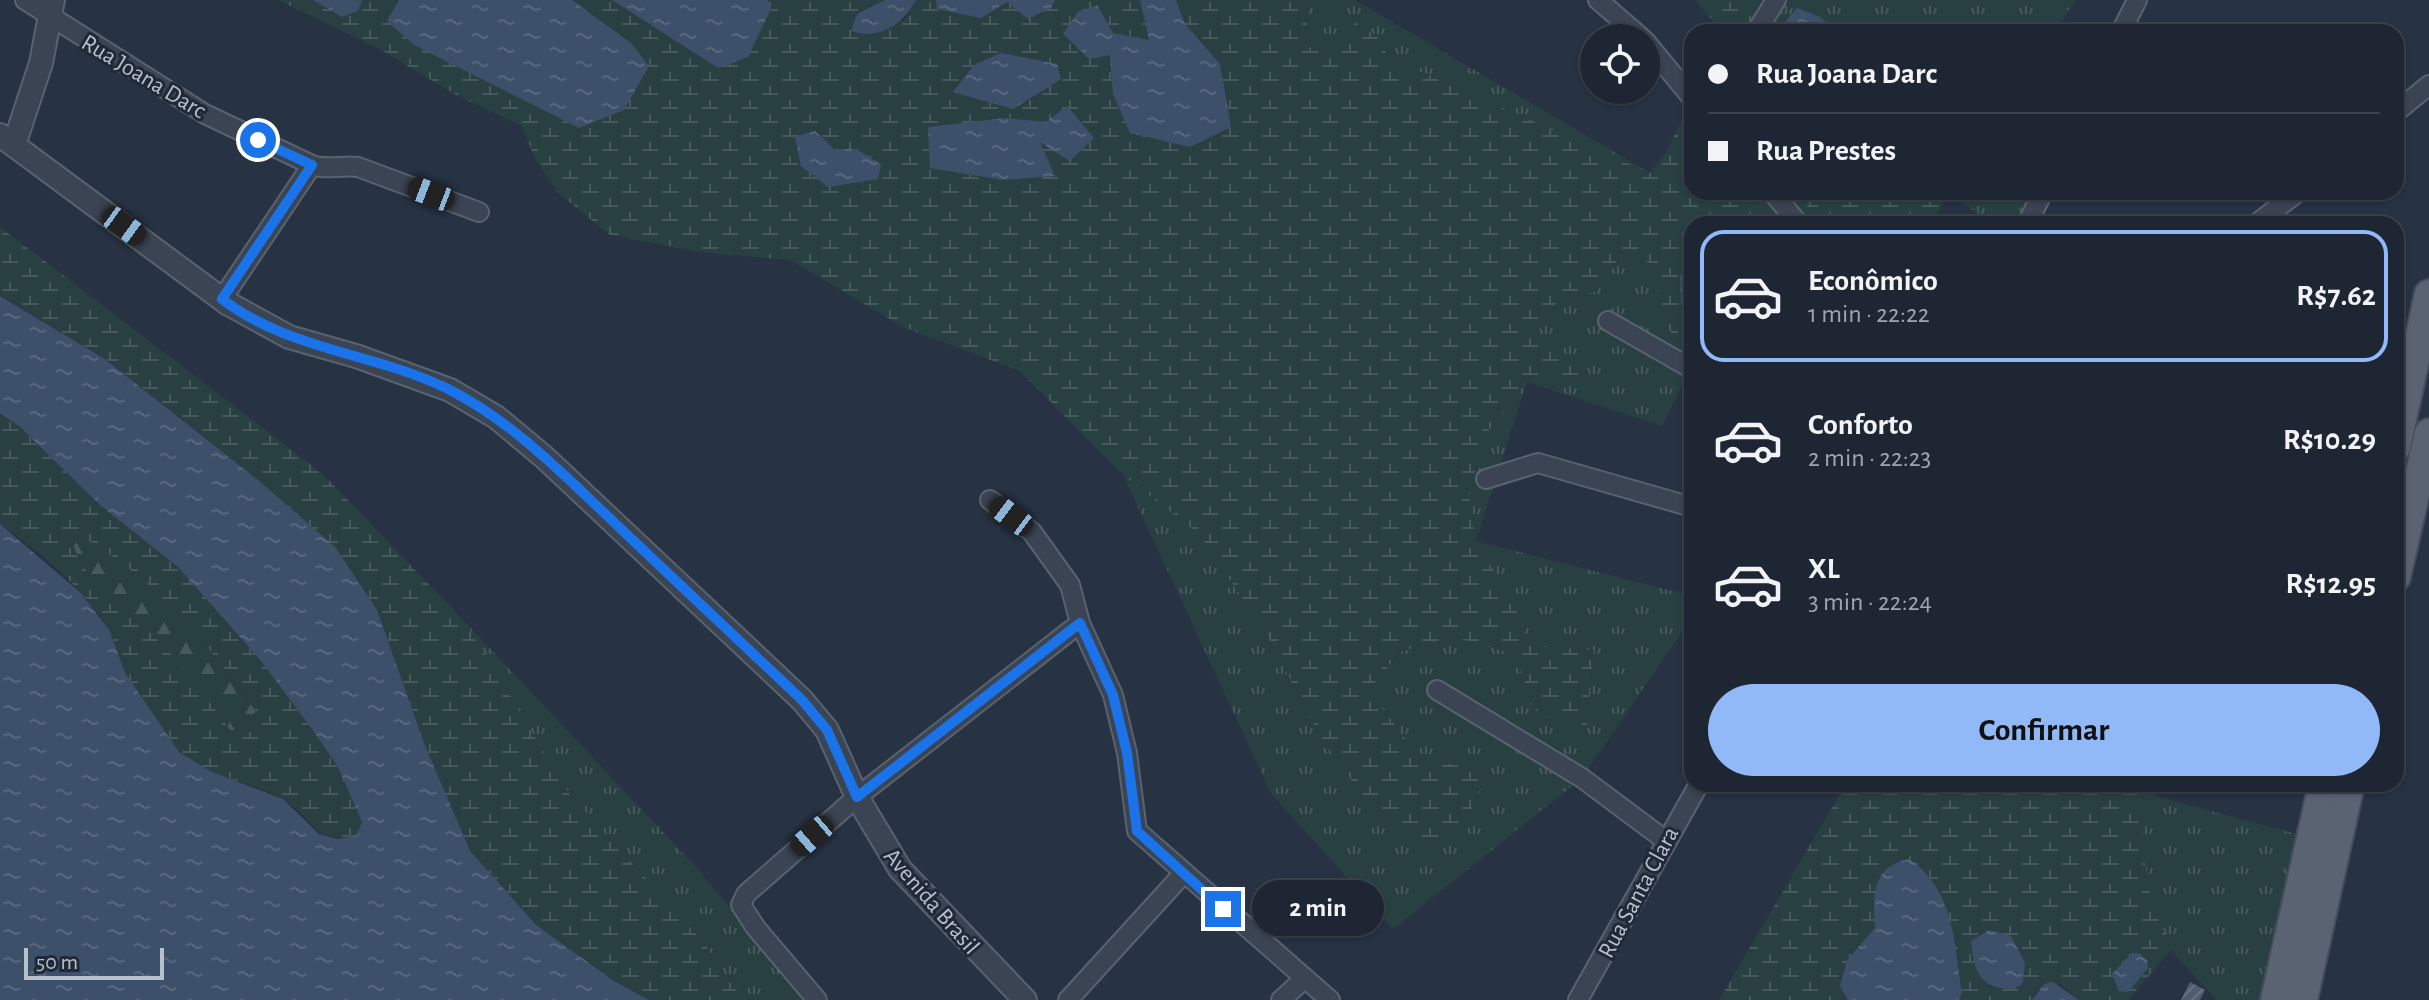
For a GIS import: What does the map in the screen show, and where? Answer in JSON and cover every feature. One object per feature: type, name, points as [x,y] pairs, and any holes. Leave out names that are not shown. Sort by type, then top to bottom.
[{"type":"main road","points":[[2404,410],[2429,294]]},
{"type":"main road","points":[[2404,542],[2429,433]]},
{"type":"main road","points":[[2275,1000],[2321,792]]},
{"type":"main road","points":[[2303,1000],[2348,792]]},
{"type":"street","name":"Rua Joana Darc","points":[[25,0],[52,7],[73,32],[205,114],[312,165],[319,168],[337,164],[358,167],[479,212]]},
{"type":"street","points":[[1598,0],[1626,24]]},
{"type":"street","points":[[1761,24],[1776,0]]},
{"type":"street","points":[[2125,24],[2137,0]]},
{"type":"street","points":[[7,140],[41,63],[52,7]]},
{"type":"street","points":[[1660,59],[1684,88]]},
{"type":"street","points":[[2404,105],[2429,85]]},
{"type":"street","name":"Avenida Brasil","points":[[7,140],[222,299],[289,337],[356,356],[450,390],[496,417],[544,457],[802,700],[827,730],[857,797],[900,869],[1025,1000]]},
{"type":"street","points":[[222,299],[312,165]]},
{"type":"street","points":[[1779,200],[1792,216]]},
{"type":"street","points":[[2266,216],[2288,200]]},
{"type":"street","points":[[1608,321],[1684,364]]},
{"type":"street","points":[[1486,479],[1538,463],[1684,505]]},
{"type":"street","points":[[990,500],[1032,532],[1070,585],[1080,623],[1113,695],[1127,753],[1137,831],[1303,980],[1330,1000]]},
{"type":"street","points":[[817,1000],[756,928],[741,905],[746,894],[857,797],[1080,623]]},
{"type":"street","points":[[1437,690],[1582,778],[1665,840]]},
{"type":"street","name":"Rua Santa Clara","points":[[1578,1000],[1694,792]]},
{"type":"street","points":[[1068,1000],[1183,874]]},
{"type":"street","points":[[1281,1000],[1303,980]]},
{"type":"green space","points":[[278,0],[313,0],[342,17],[358,11],[362,0],[399,0],[387,22],[631,43],[572,0],[612,0],[718,68],[771,10],[768,0],[885,0],[857,14],[904,21],[916,0],[936,0],[937,9],[1007,2],[1052,7],[1055,0],[1140,0],[1149,40],[1113,33],[1113,94],[1220,64],[1185,24],[1176,0],[1309,0],[1306,47],[1335,50],[1355,22],[1380,38],[1396,78],[1422,72],[1650,173],[1666,153],[1683,117],[1684,200],[1749,200],[1763,216],[1684,216],[1684,270],[1680,276],[1684,347],[1660,320],[1655,266],[1624,251],[1597,291],[1559,299],[1538,332],[1590,373],[1527,382],[1484,436],[1469,497],[1476,541],[1520,617],[1529,646],[1594,650],[1586,733],[1531,708],[1518,655],[1461,639],[1401,651],[1369,690],[1420,759],[1488,770],[1470,813],[1431,846],[1375,814],[1321,737],[1265,632],[1199,534],[1123,475],[1020,371],[903,327],[790,260],[700,252],[610,235],[558,193],[535,159],[522,126],[456,95],[378,48]],"holes":[[[1005,118],[1046,122],[1039,140]],[[834,149],[856,149],[828,187]]]},
{"type":"green space","points":[[1309,0],[1355,0],[1650,173],[1422,72],[1396,78],[1380,38],[1355,22],[1335,50],[1306,47]]},
{"type":"green space","points":[[1695,0],[1767,0],[1760,16],[1752,24],[1715,24]]},
{"type":"green space","points":[[1767,0],[2075,0],[2060,24],[1828,24],[1820,17],[1787,18],[1782,24],[1755,24]]},
{"type":"green space","points":[[1749,200],[1804,200],[1816,216],[1763,216]]},
{"type":"green space","points":[[1804,200],[1946,200],[1935,216],[1816,216]]},
{"type":"green space","points":[[1959,200],[2029,200],[2020,216],[1982,216]]},
{"type":"green space","points":[[0,227],[323,474],[465,622],[570,795],[702,941],[735,989],[747,1000],[649,1000],[614,981],[536,925],[470,851],[424,743],[377,610],[259,481],[106,359],[0,295]]},
{"type":"green space","points":[[1624,251],[1655,266],[1660,320],[1684,347],[1684,382],[1662,426],[1527,382],[1589,373],[1537,333],[1559,299],[1597,291]]},
{"type":"green space","points":[[1527,382],[1476,541],[1469,496],[1484,436]]},
{"type":"green space","points":[[0,413],[20,427],[100,505],[178,567],[261,661],[338,767],[362,822],[356,836],[323,834],[286,801],[188,759],[164,733],[136,692],[123,669],[108,629],[86,599],[45,558],[0,524]],"holes":[[[84,538],[157,593],[218,660],[255,709],[254,733],[230,730],[167,650],[97,584],[87,572],[73,544]]]},
{"type":"green space","points":[[1123,475],[1199,534],[1265,632],[1321,737],[1375,814],[1431,846],[1470,813],[1488,770],[1420,759],[1368,690],[1402,651],[1461,639],[1518,655],[1531,708],[1586,733],[1594,651],[1529,646],[1520,617],[1476,541],[1684,594],[1684,629],[1582,778],[1393,929],[1271,793]]},
{"type":"green space","points":[[84,538],[135,573],[199,637],[255,710],[254,733],[230,730],[167,650],[97,584],[87,572],[73,544]]},
{"type":"green space","points":[[465,622],[694,865],[809,1000],[747,1000],[735,989],[702,941],[570,795]]},
{"type":"green space","points":[[1841,792],[2138,792],[2148,888],[2171,950],[2128,1000],[2079,1000],[2060,984],[2037,991],[2032,1000],[1959,1000],[1962,992],[1879,877],[1874,907],[1875,928],[1847,960],[1840,986],[1848,1000],[1719,1000]]},
{"type":"green space","points":[[2138,792],[2157,792],[2156,796],[2300,835],[2262,1000],[2217,1000],[2171,950],[2148,888]]},
{"type":"water","points":[[313,0],[362,0],[358,11],[342,17]]},
{"type":"water","points":[[399,0],[572,0],[631,43],[649,66],[624,110],[579,128],[414,45],[387,21]]},
{"type":"water","points":[[612,0],[768,0],[771,9],[748,57],[718,68]]},
{"type":"water","points":[[885,0],[916,0],[904,17],[881,32],[851,31],[857,14]]},
{"type":"water","points":[[936,0],[1055,0],[1052,7],[1028,19],[1007,2],[981,18],[937,9]]},
{"type":"water","points":[[1140,0],[1176,0],[1185,24],[1220,64],[1231,127],[1190,147],[1130,133],[1113,94],[1110,55],[1089,59],[1063,34],[1078,12],[1097,5],[1113,33],[1149,40]]},
{"type":"water","points":[[1797,8],[1820,17],[1828,24],[1783,24]]},
{"type":"water","points":[[1001,53],[1057,64],[1061,79],[1013,109],[953,92],[974,65]]},
{"type":"water","points":[[1067,106],[1094,138],[1070,161],[1040,142],[1055,176],[1003,180],[930,168],[928,127],[1005,118],[1046,122]]},
{"type":"water","points":[[815,131],[834,149],[856,149],[881,164],[878,179],[828,187],[801,166],[795,137]]},
{"type":"water","points":[[1684,270],[1684,307],[1681,305],[1680,276]]},
{"type":"water","points":[[0,296],[105,359],[259,481],[335,547],[377,610],[424,743],[470,851],[536,925],[614,981],[649,1000],[0,1000],[0,524],[81,593],[109,630],[125,673],[179,752],[210,771],[283,799],[319,834],[338,839],[356,836],[362,822],[338,767],[312,729],[261,661],[178,567],[100,505],[20,427],[0,413]]},
{"type":"water","points":[[1910,859],[1936,887],[1950,918],[1962,992],[1959,1000],[1848,1000],[1840,986],[1847,960],[1875,928],[1877,884],[1888,868]]},
{"type":"water","points":[[1989,930],[2011,936],[2025,963],[2023,983],[2014,989],[1993,986],[1980,976],[1977,969],[1971,941]]},
{"type":"water","points":[[2132,953],[2139,953],[2147,960],[2148,968],[2128,992],[2119,991],[2112,974]]},
{"type":"water","points":[[2053,982],[2079,1000],[2032,1000],[2044,984]]},
{"type":"building","points":[[2190,982],[2205,990],[2200,1000],[2181,1000]]},
{"type":"route","points":[[258,140],[312,165],[222,299],[227,303],[289,337],[356,356],[450,390],[496,417],[544,457],[802,700],[827,730],[857,797],[1080,623],[1113,695],[1127,753],[1133,819],[1137,831],[1223,909]]}]
